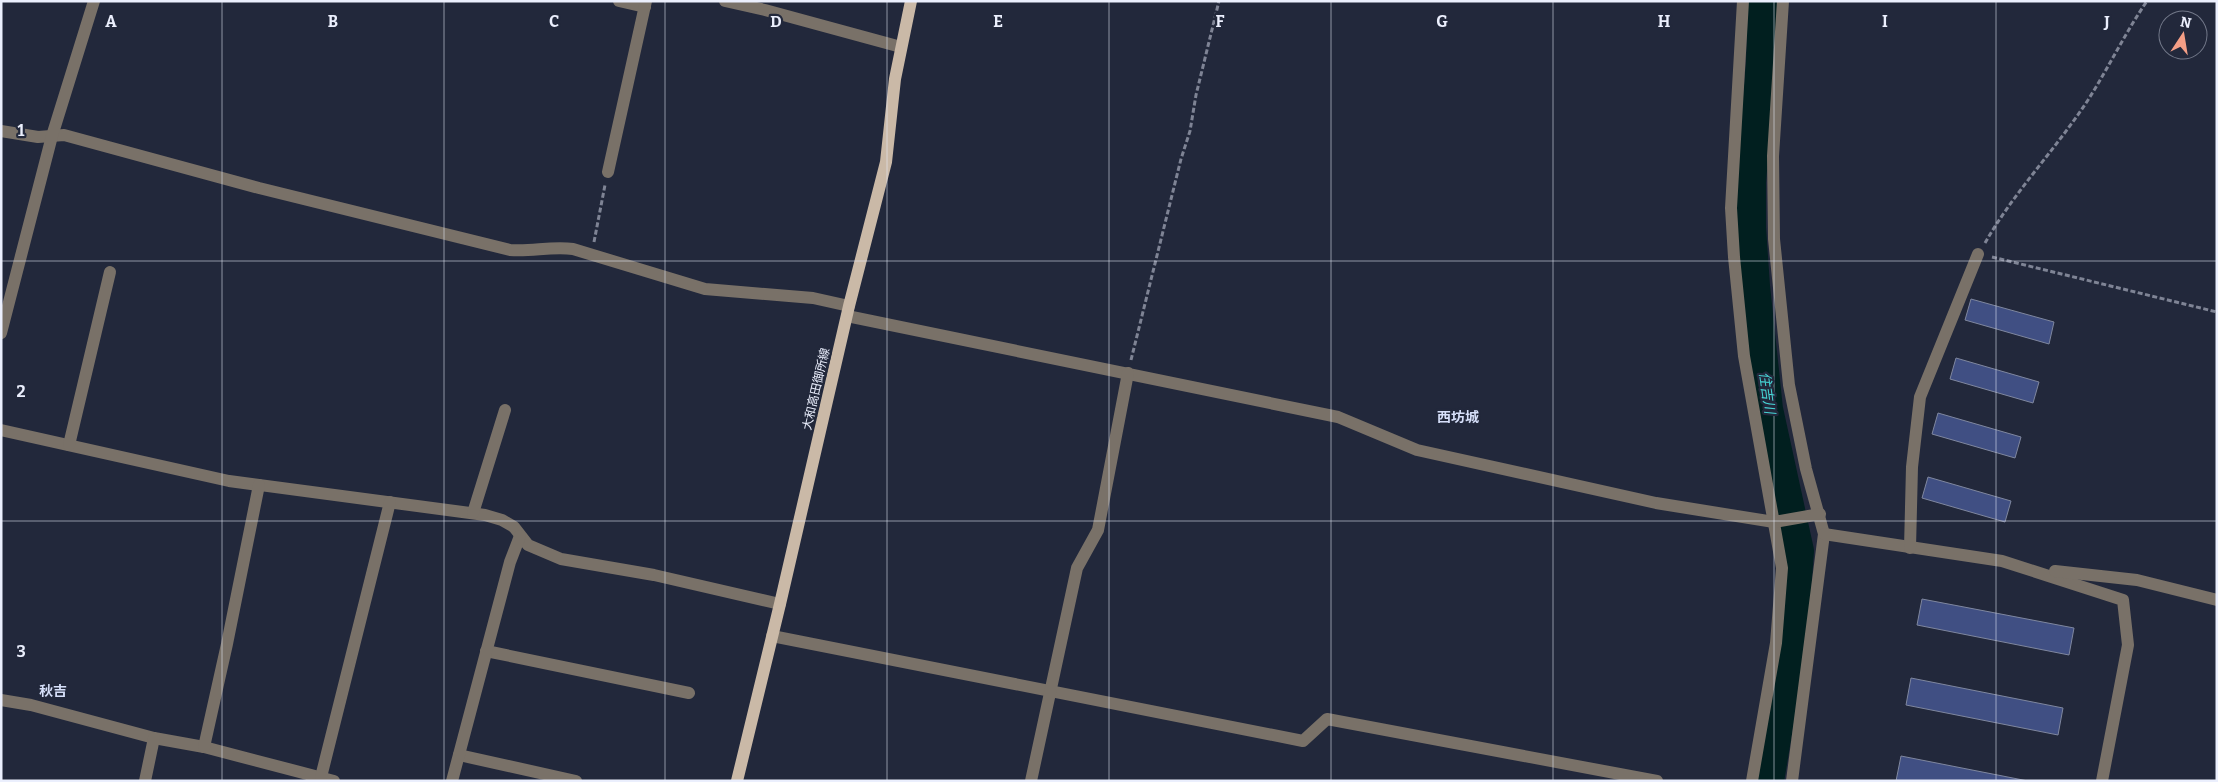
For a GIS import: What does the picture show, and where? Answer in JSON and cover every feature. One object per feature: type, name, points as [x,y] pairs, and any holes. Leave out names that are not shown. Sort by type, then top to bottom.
[{"type":"main road","name":"大和高田御所線","points":[[736,781],[780,604],[848,311],[886,162],[890,142],[891,104],[911,1]]},
{"type":"street","points":[[1,333],[52,136],[94,1]]},
{"type":"street","points":[[608,172],[646,4],[620,1]]},
{"type":"street","points":[[1742,1],[1730,208],[1744,356],[1782,568],[1776,643],[1752,781]]},
{"type":"street","points":[[1783,1],[1773,156],[1774,238],[1789,385],[1806,469],[1824,534],[1792,781]]},
{"type":"street","points":[[731,2],[901,47]]},
{"type":"street","points":[[1,131],[38,137],[64,135],[278,193],[510,250],[527,252],[557,247],[592,255],[705,289],[813,298],[848,311],[1338,417],[1417,450],[1656,503],[1774,522],[1820,514]]},
{"type":"street","points":[[1910,548],[1912,467],[1920,397],[1978,254]]},
{"type":"street","points":[[69,445],[110,272]]},
{"type":"street","points":[[1031,781],[1052,692],[1077,568],[1098,530],[1128,373]]},
{"type":"street","points":[[473,513],[506,410]]},
{"type":"street","points":[[1,430],[201,476],[473,513],[502,520],[514,527],[528,545],[561,559],[654,575],[780,604]]},
{"type":"street","points":[[204,747],[228,644],[259,485]]},
{"type":"street","points":[[321,777],[390,502]]},
{"type":"street","points":[[1824,534],[2002,561],[2123,600],[2128,645],[2102,781]]},
{"type":"street","points":[[452,781],[510,562],[520,536]]},
{"type":"street","points":[[2028,568],[2138,580],[2217,600]]},
{"type":"street","points":[[772,636],[1303,741],[1327,719],[1657,781]]},
{"type":"street","points":[[486,651],[689,693]]},
{"type":"street","points":[[1,700],[31,705],[154,738],[204,747],[334,781]]},
{"type":"street","points":[[145,781],[154,738]]},
{"type":"street","points":[[459,755],[576,781]]},
{"type":"path","points":[[1128,373],[1181,159],[1190,130],[1196,95],[1219,1]]},
{"type":"path","points":[[2147,1],[2130,26],[2088,100],[1998,221],[1978,254],[2217,312]]},
{"type":"path","points":[[592,255],[608,172]]},
{"type":"building","points":[[1971,299],[2054,322],[2049,344],[1965,320]]},
{"type":"building","points":[[1956,358],[2039,382],[2033,403],[1950,379]]},
{"type":"building","points":[[1938,413],[2021,437],[2015,458],[1932,434]]},
{"type":"building","points":[[1928,477],[2011,501],[2005,522],[1922,498]]},
{"type":"building","points":[[1922,599],[2074,628],[2069,655],[1917,625]]},
{"type":"building","points":[[1911,678],[2063,708],[2058,735],[1906,705]]},
{"type":"building","points":[[1901,756],[2028,781],[1896,781]]},
{"type":"waterway","name":"住吉川","points":[[1763,1],[1761,62],[1751,182],[1751,228],[1768,409],[1799,551],[1793,637],[1769,781]]},
{"type":"district","name":"西坊城","points":[[1458,417]]},
{"type":"district","name":"秋吉","points":[[53,691]]}]
